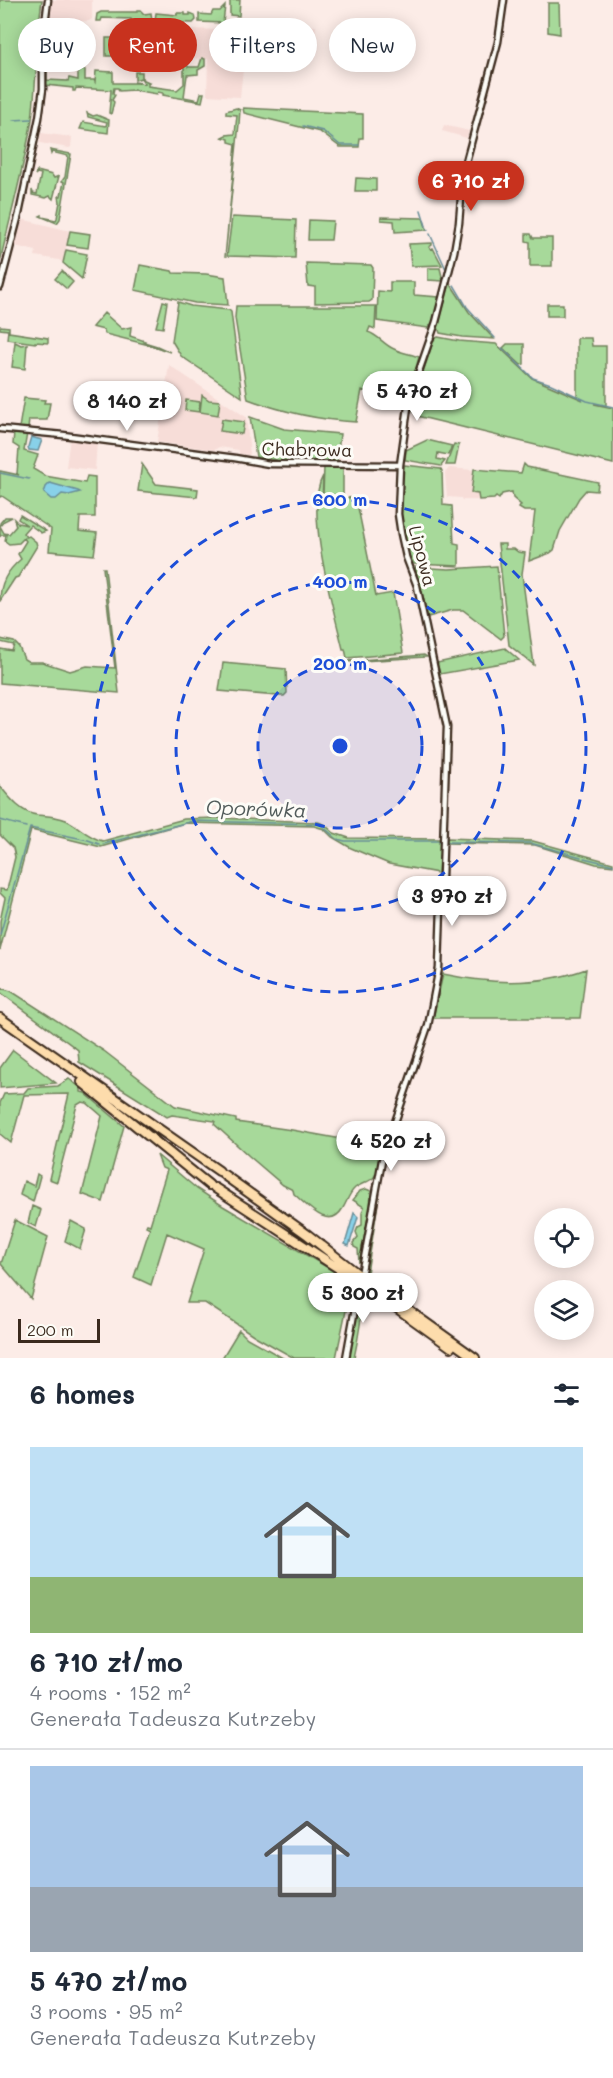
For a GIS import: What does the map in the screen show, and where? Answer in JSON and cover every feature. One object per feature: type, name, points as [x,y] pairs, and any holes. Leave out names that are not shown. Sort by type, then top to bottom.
[{"type":"highway","points":[[0,1018],[78,1077],[212,1186],[360,1279],[475,1358]]},
{"type":"highway","points":[[0,1024],[221,1173],[308,1235],[360,1279],[466,1358]]},
{"type":"street","points":[[0,288],[42,101],[43,39],[48,0]]},
{"type":"street","name":"Lipowa","points":[[360,1279],[386,1144],[428,1026],[439,974],[448,733],[417,586],[405,557],[400,534],[398,514],[400,464],[408,404],[436,322],[454,252],[459,224],[463,172],[498,42],[504,0]]},
{"type":"street","name":"Chabrowa","points":[[0,429],[205,453],[269,465],[400,464]]},
{"type":"street","points":[[346,1358],[360,1279]]},
{"type":"shaded area","points":[[52,0],[92,0],[92,18],[52,18]]},
{"type":"shaded area","points":[[197,29],[209,30],[209,72],[243,72],[240,97],[207,95],[208,59],[197,59]]},
{"type":"shaded area","points":[[444,125],[469,131],[467,138],[442,131]]},
{"type":"shaded area","points":[[41,133],[72,137],[71,147],[40,143]]},
{"type":"shaded area","points":[[21,219],[70,231],[63,263],[59,260],[35,256],[36,251],[15,246]]},
{"type":"shaded area","points":[[169,365],[246,417],[250,454],[239,454],[239,450],[219,447],[214,450],[157,442]]},
{"type":"shaded area","points":[[70,438],[97,442],[95,470],[66,467]]},
{"type":"shaded area","points":[[449,468],[474,470],[471,492],[478,494],[479,500],[447,497],[445,473]]},
{"type":"green space","points":[[0,0],[42,0],[40,18],[18,18],[18,72],[36,72],[35,89],[32,119],[0,262]]},
{"type":"green space","points":[[230,0],[240,0],[239,16],[230,15]]},
{"type":"green space","points":[[548,3],[559,3],[560,34],[548,32]]},
{"type":"green space","points":[[225,6],[224,18],[209,18],[209,22],[199,22],[199,14],[211,15],[213,11],[220,11]]},
{"type":"green space","points":[[140,10],[144,14],[151,13],[152,18],[102,18],[101,21],[96,21],[97,14],[101,12],[137,12]]},
{"type":"green space","points":[[156,13],[190,15],[190,13],[195,15],[196,18],[155,18]]},
{"type":"green space","points":[[106,38],[108,38],[108,56],[106,56]]},
{"type":"green space","points":[[202,58],[205,59],[205,66],[198,70],[198,74],[187,75],[184,97],[199,100],[201,93],[204,93],[202,102],[163,95],[158,92],[157,94],[134,90],[119,91],[118,88],[114,88],[111,114],[109,113],[111,90],[76,88],[73,91],[73,88],[46,85],[46,72],[47,80],[68,81],[69,78],[78,80],[78,72],[85,72],[85,80],[95,82],[96,71],[113,72],[113,83],[145,84],[141,78],[135,80],[135,72],[142,72],[142,79],[151,83],[148,83],[148,86],[177,90],[184,84],[184,72],[197,72]]},
{"type":"green space","points":[[236,108],[240,110],[239,124],[225,257],[236,144],[222,137],[235,134],[237,115],[226,114],[226,111]]},
{"type":"green space","points":[[243,108],[363,114],[363,138],[360,138],[359,147],[340,147],[320,132],[244,113]]},
{"type":"green space","points":[[87,113],[109,120],[108,133],[80,129],[83,122],[106,126],[107,122],[88,117]]},
{"type":"green space","points":[[50,150],[71,154],[60,219],[57,223],[43,217],[56,220],[57,218],[59,196],[61,196],[68,156],[52,152],[51,154]]},
{"type":"green space","points":[[37,171],[52,175],[54,178],[59,176],[53,199],[50,196],[46,198],[32,195],[32,190],[37,194],[41,174],[35,175]]},
{"type":"green space","points":[[356,178],[376,179],[376,191],[355,191]]},
{"type":"green space","points":[[232,217],[296,220],[295,258],[227,256]]},
{"type":"green space","points":[[381,217],[423,218],[427,230],[395,232],[394,221],[381,220]]},
{"type":"green space","points":[[309,220],[333,221],[331,240],[308,240]]},
{"type":"green space","points":[[70,231],[90,234],[88,248],[67,245]]},
{"type":"green space","points":[[526,234],[531,234],[533,238],[552,238],[552,266],[530,266],[530,242],[526,241]]},
{"type":"green space","points":[[432,243],[429,247],[433,248],[442,265],[411,266],[409,244]]},
{"type":"green space","points":[[66,250],[87,254],[82,279],[63,263]]},
{"type":"green space","points":[[306,263],[371,265],[373,268],[372,300],[369,302],[315,303],[315,287],[308,286]]},
{"type":"green space","points":[[140,265],[173,273],[225,277],[228,305],[195,303],[135,290]]},
{"type":"green space","points":[[428,268],[440,268],[443,281],[428,280]]},
{"type":"green space","points":[[62,271],[73,282],[67,289],[55,279]]},
{"type":"green space","points":[[390,282],[414,282],[414,295],[439,297],[433,322],[428,328],[377,321],[378,291],[390,292]]},
{"type":"green space","points":[[450,283],[469,312],[494,339],[440,333],[438,327]]},
{"type":"green space","points":[[163,301],[167,302],[163,328],[156,327]]},
{"type":"green space","points":[[178,302],[231,312],[242,397],[181,356],[172,341]]},
{"type":"green space","points":[[547,304],[563,304],[563,316],[547,316]]},
{"type":"green space","points":[[236,306],[376,306],[375,329],[370,327],[368,332],[400,352],[419,357],[405,407],[362,390],[356,422],[301,415],[248,399],[235,318]]},
{"type":"green space","points":[[104,313],[122,329],[131,327],[130,336],[170,352],[105,334],[104,330],[92,327]]},
{"type":"green space","points":[[0,326],[9,327],[9,332],[48,338],[48,343],[7,339],[8,330],[0,329]]},
{"type":"green space","points":[[438,337],[496,344],[532,378],[583,400],[577,396],[577,338],[591,338],[592,346],[606,346],[606,406],[594,404],[613,408],[613,464],[417,416],[412,408],[413,402],[434,339]]},
{"type":"green space","points":[[15,342],[21,345],[27,344],[25,369],[12,367]]},
{"type":"green space","points":[[507,344],[524,344],[524,364],[521,365],[503,348]]},
{"type":"green space","points":[[202,395],[209,400],[220,401],[218,415],[200,412]]},
{"type":"green space","points":[[24,398],[45,400],[44,403],[50,403],[47,420],[29,420],[28,429],[19,428]]},
{"type":"green space","points":[[186,400],[200,402],[199,412],[185,410]]},
{"type":"green space","points":[[250,417],[284,429],[340,434],[337,461],[278,462],[256,457]]},
{"type":"green space","points":[[222,419],[244,422],[242,434],[220,431]]},
{"type":"green space","points":[[14,432],[27,433],[24,451],[38,455],[33,469],[45,476],[85,483],[87,476],[95,477],[95,517],[80,517],[79,531],[97,533],[94,555],[49,551],[51,529],[2,496],[0,497],[0,471],[19,475],[17,474],[19,448],[13,444]]},
{"type":"green space","points":[[427,440],[452,446],[448,455],[438,453],[437,459],[445,461],[441,466],[405,460],[406,450]]},
{"type":"green space","points":[[454,444],[459,445],[455,465],[446,465]]},
{"type":"green space","points":[[142,464],[156,484],[198,489],[197,497],[138,491]]},
{"type":"green space","points":[[524,464],[527,467],[598,482],[597,491],[586,490],[579,498],[560,531],[554,550],[529,561],[535,511],[524,511],[519,508],[521,505],[513,498],[512,492],[502,494],[499,499],[496,497],[479,500],[478,494],[471,493],[474,469],[521,473]]},
{"type":"green space","points":[[404,465],[441,469],[443,505],[452,506],[454,543],[459,544],[459,566],[414,564],[409,555],[402,530],[401,516]]},
{"type":"green space","points":[[324,467],[343,467],[343,495],[323,495]]},
{"type":"green space","points":[[323,476],[322,502],[324,497],[356,498],[376,596],[393,593],[403,653],[347,658],[322,560],[317,511],[318,491]]},
{"type":"green space","points":[[20,515],[46,531],[41,533],[30,525],[23,533],[36,542],[37,546],[0,601],[3,583],[8,573],[21,559],[18,554],[26,541],[24,538],[19,543],[9,544],[5,541],[6,535],[0,537],[0,526],[4,533],[9,534],[16,526],[14,519],[18,523],[27,525],[18,519]]},
{"type":"green space","points":[[5,517],[12,517],[4,521],[0,526]]},
{"type":"green space","points":[[498,544],[505,544],[505,549],[525,553],[522,574],[534,665],[509,645]]},
{"type":"green space","points":[[497,566],[504,636],[501,639],[463,610],[453,610],[428,617],[415,567],[449,569]]},
{"type":"green space","points":[[103,568],[105,568],[119,693],[0,683],[0,649],[12,651],[14,645],[0,642],[0,639],[14,642],[24,659],[29,662],[42,662],[70,671],[87,666],[115,668]]},
{"type":"green space","points":[[505,648],[519,660],[440,674],[437,663]]},
{"type":"green space","points":[[424,655],[427,657],[346,662],[348,661]]},
{"type":"green space","points":[[223,663],[286,669],[287,693],[284,696],[278,696],[219,691]]},
{"type":"green space","points":[[0,786],[16,804],[31,814],[66,820],[103,841],[184,819],[216,818],[318,822],[334,833],[349,838],[441,839],[438,873],[389,864],[351,848],[332,837],[324,829],[314,826],[185,823],[101,847],[31,830],[0,950],[0,921],[5,898],[0,893],[0,889],[7,890],[15,857],[13,848],[0,835]]},
{"type":"green space","points":[[447,838],[533,841],[613,863],[613,866],[596,864],[535,845],[447,843]]},
{"type":"green space","points":[[586,969],[580,1018],[433,1018],[443,974],[479,980],[515,982],[569,975]]},
{"type":"green space","points":[[0,988],[11,991],[104,1051],[175,1106],[236,1119],[236,1122],[380,1146],[382,1149],[376,1173],[372,1179],[353,1190],[337,1215],[325,1217],[318,1214],[294,1194],[293,1190],[283,1185],[249,1156],[214,1124],[215,1121],[172,1115],[167,1117],[79,1062],[78,1050],[0,992]]},
{"type":"green space","points":[[13,1050],[56,1083],[0,1088],[0,1068]]},
{"type":"green space","points":[[69,1079],[81,1088],[81,1092],[124,1126],[103,1202],[82,1194],[102,1116],[87,1103],[82,1102],[77,1105],[57,1182],[49,1179],[69,1094],[24,1095],[11,1143],[0,1134],[0,1103],[4,1094],[24,1093],[28,1088],[58,1086]]},
{"type":"green space","points":[[157,1155],[197,1189],[223,1206],[352,1282],[336,1358],[294,1358],[205,1303],[187,1303],[204,1249],[167,1233],[151,1285],[134,1277],[150,1228],[146,1226],[150,1225],[167,1170],[162,1168]]},
{"type":"green space","points":[[37,1174],[40,1176],[33,1202],[20,1195],[24,1181],[34,1186]]},
{"type":"green space","points":[[366,1189],[371,1191],[370,1209],[359,1263],[358,1249],[353,1243],[358,1237],[356,1232],[358,1227],[362,1225],[364,1207],[353,1200],[360,1191]]},
{"type":"green space","points":[[379,1197],[367,1273],[364,1268]]},
{"type":"green space","points":[[32,1206],[41,1210],[36,1227],[28,1223]]},
{"type":"green space","points":[[15,1220],[48,1237],[31,1299],[1,1264]]},
{"type":"green space","points":[[71,1221],[86,1229],[80,1249],[65,1241]]},
{"type":"green space","points":[[361,1289],[364,1291],[354,1358],[348,1358]]},
{"type":"green space","points":[[239,1330],[247,1338],[283,1358],[222,1358]]},
{"type":"water","points":[[31,437],[42,440],[38,451],[29,450]]},
{"type":"water","points":[[50,483],[80,492],[62,494],[56,499],[51,499],[44,493]]},
{"type":"water","points":[[354,1213],[358,1217],[349,1246],[345,1244]]},
{"type":"waterway","points":[[13,120],[31,119]]},
{"type":"waterway","points":[[303,126],[323,131],[340,145],[359,145]]},
{"type":"waterway","points":[[421,210],[426,226]]},
{"type":"waterway","points":[[430,234],[446,269],[445,275]]},
{"type":"waterway","points":[[443,285],[445,278]]},
{"type":"waterway","points":[[454,285],[467,307],[495,338]]},
{"type":"waterway","points":[[433,323],[442,288]]},
{"type":"waterway","points":[[422,354],[427,340]]},
{"type":"waterway","points":[[502,348],[533,378],[587,401],[613,407]]},
{"type":"waterway","points":[[407,399],[420,359]]},
{"type":"waterway","points":[[405,412],[406,404]]},
{"type":"waterway","points":[[0,473],[29,479]]},
{"type":"waterway","name":"Oporówka","points":[[0,820],[26,827]]},
{"type":"waterway","name":"Oporówka","points":[[103,844],[193,821],[320,824],[337,839],[345,841],[440,841]]},
{"type":"waterway","points":[[0,935],[30,828],[99,844]]},
{"type":"waterway","name":"Oporówka","points":[[447,842],[530,843],[581,857]]},
{"type":"waterway","name":"Oporówka","points":[[584,858],[613,865]]}]
